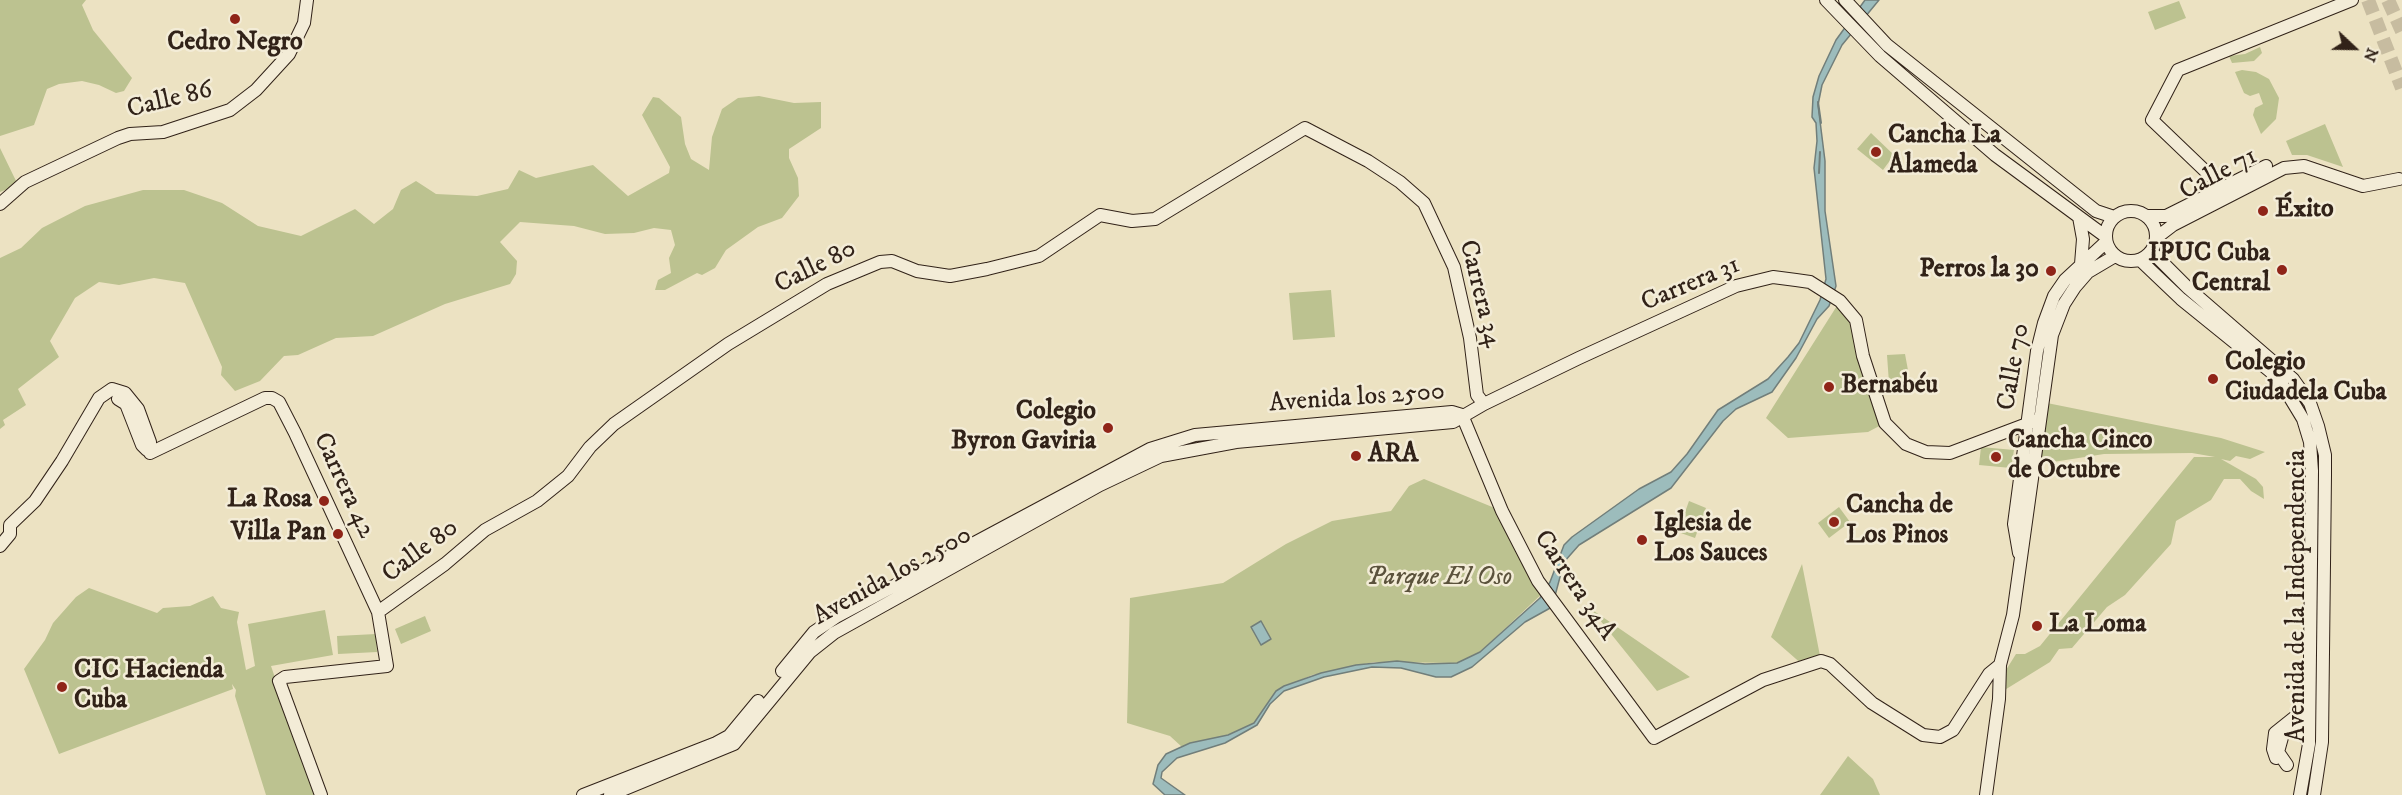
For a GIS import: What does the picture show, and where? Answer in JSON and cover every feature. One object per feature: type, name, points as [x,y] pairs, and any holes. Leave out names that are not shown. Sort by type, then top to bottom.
[{"type":"main road","name":"Calle 86","points":[[0,204],[25,182],[118,138],[130,134],[163,132],[230,110],[256,90],[289,54],[304,22],[307,0]]},
{"type":"main road","points":[[1826,0],[1869,35],[1887,45],[2079,199],[2096,211],[2114,217]]},
{"type":"main road","points":[[2224,191],[2152,120],[2178,70],[2352,0]]},
{"type":"main road","points":[[1846,1],[1880,56],[1923,102],[2079,217],[2106,239],[2115,256],[2127,261],[2140,260],[2151,251],[2156,238],[2153,223],[2148,216],[2131,210],[2114,217],[2106,228],[2106,239]]},
{"type":"main road","name":"Calle 80","points":[[378,612],[454,557],[485,530],[537,501],[568,476],[590,447],[614,424],[728,344],[826,284],[880,262],[892,261],[917,271],[950,276],[1034,258],[1100,215],[1132,221],[1155,219],[1305,128],[1331,140]]},
{"type":"main road","name":"Carrera 34","points":[[1331,140],[1400,182],[1424,203],[1454,267],[1470,338],[1477,395],[1484,404]]},
{"type":"main road","name":"Calle 71","points":[[2156,238],[2224,191],[2266,166]]},
{"type":"main road","name":"Calle 71","points":[[2148,216],[2166,216],[2284,168],[2297,166],[2363,186],[2399,178]]},
{"type":"main road","points":[[2079,217],[2083,239],[2081,264]]},
{"type":"main road","name":"Calle 70","points":[[1986,795],[1999,699],[2000,665],[2013,615],[2040,419],[2037,351],[2054,296],[2106,239]]},
{"type":"main road","name":"Avenida de la Independencia","points":[[2151,251],[2188,288],[2293,379],[2310,404],[2318,426],[2325,455],[2325,475],[2322,732],[2321,758],[2314,795]]},
{"type":"main road","name":"Calle 70","points":[[2020,556],[2016,548],[2014,524],[2027,424],[2052,335],[2064,304],[2088,272],[2115,256]]},
{"type":"main road","name":"Avenida de la Independencia","points":[[2140,260],[2181,299],[2270,371],[2283,386],[2303,419],[2310,442],[2312,471],[2310,695],[2308,744],[2300,795]]},
{"type":"main road","name":"Carrera 31","points":[[1462,415],[1736,286],[1773,277],[1814,284],[1840,301],[1856,320],[1863,356],[1885,423],[1906,444],[1926,452],[1950,453],[2040,419]]},
{"type":"main road","name":"Carrera 42","points":[[0,546],[10,534],[10,525],[35,501],[92,411],[106,399],[121,400],[130,412],[142,445],[150,453],[265,398],[272,398],[279,402],[378,612],[386,665],[285,677],[279,681],[321,795]]},
{"type":"main road","name":"Avenida los 2500","points":[[583,795],[729,736],[814,632],[827,623],[1150,449],[1195,435],[1441,412],[1462,415]]},
{"type":"main road","name":"Carrera 34A","points":[[1462,415],[1495,495],[1538,581],[1654,738],[1763,680],[1821,661],[1830,664],[1872,703],[1923,735],[1940,737],[1953,730],[1989,674],[2000,665]]},
{"type":"main road","name":"Avenida los 2500","points":[[610,795],[734,744],[810,652],[834,633],[1100,485],[1161,456],[1236,442],[1453,422],[1462,415]]},
{"type":"main road","points":[[1484,503],[1495,495]]},
{"type":"main road","points":[[2276,758],[2273,750],[2275,733],[2300,714],[2310,695]]},
{"type":"main road","points":[[2287,765],[2278,752],[2283,734],[2290,729],[2301,731],[2308,744]]},
{"type":"green space","points":[[0,0],[86,0],[82,5],[93,30],[132,78],[124,91],[116,93],[99,85],[82,81],[59,84],[47,89],[34,125],[0,136]]},
{"type":"green space","points":[[2179,1],[2186,18],[2155,30],[2148,12]]},
{"type":"green space","points":[[2260,47],[2262,53],[2254,61],[2232,63],[2229,56],[2245,54]]},
{"type":"green space","points":[[2242,70],[2256,72],[2269,79],[2279,98],[2276,119],[2261,134],[2253,115],[2255,108],[2263,104],[2259,93],[2250,96],[2244,93],[2235,72]]},
{"type":"green space","points":[[759,96],[794,103],[821,102],[821,128],[789,149],[789,158],[798,178],[799,196],[782,218],[758,227],[726,250],[715,268],[702,275],[697,273],[665,290],[655,290],[658,280],[671,273],[669,258],[675,245],[671,230],[654,228],[634,233],[605,234],[574,226],[520,222],[500,242],[517,261],[516,274],[510,284],[445,304],[373,336],[336,338],[298,355],[284,356],[260,381],[235,391],[221,375],[222,367],[185,283],[154,278],[119,285],[99,282],[75,298],[50,341],[59,357],[18,389],[26,405],[3,420],[5,425],[0,429],[0,258],[21,248],[42,228],[85,206],[143,190],[184,190],[222,203],[258,226],[301,236],[355,209],[374,224],[393,209],[401,190],[416,181],[436,194],[477,196],[508,189],[519,170],[536,178],[593,165],[628,196],[669,173],[670,167],[642,115],[653,97],[659,98],[681,117],[685,144],[691,159],[709,170],[712,137],[722,109],[738,98]]},
{"type":"green space","points":[[2325,124],[2343,167],[2307,155],[2292,155],[2286,141]]},
{"type":"green space","name":"Cancha La Alameda","points":[[1871,133],[1894,155],[1883,170],[1857,149]]},
{"type":"green space","points":[[0,148],[18,185],[0,192]]},
{"type":"green space","points":[[1331,290],[1335,337],[1293,340],[1289,293]]},
{"type":"green space","name":"Bernabéu","points":[[1840,301],[1850,310],[1885,423],[1868,432],[1788,438],[1766,418]]},
{"type":"green space","points":[[1905,354],[1910,381],[1889,383],[1887,355]]},
{"type":"green space","points":[[2042,402],[2221,438],[2265,452],[2250,459],[2236,456],[2230,461],[2221,459],[2256,479],[2263,487],[2264,499],[2251,491],[2240,479],[2224,479],[2211,500],[2176,521],[2171,544],[2125,595],[2107,607],[2072,648],[2059,649],[2050,662],[2003,691],[2006,670],[2016,654],[2025,654],[2040,646],[2194,457],[2215,457],[2192,453],[2104,454],[2034,465]]},
{"type":"green space","name":"Cancha Cinco de Octubre","points":[[1981,447],[2014,450],[2011,468],[1979,465]]},
{"type":"green space","name":"Parque El Oso","points":[[1424,479],[1502,511],[1545,591],[1480,652],[1457,663],[1374,662],[1312,675],[1276,691],[1254,723],[1228,735],[1182,747],[1170,736],[1127,723],[1130,598],[1223,583],[1286,544],[1332,521],[1391,511],[1409,486]]},
{"type":"green space","points":[[1689,501],[1706,508],[1695,538],[1678,532]]},
{"type":"green space","name":"Cancha de Los Pinos","points":[[1839,507],[1850,522],[1829,538],[1818,523]]},
{"type":"green space","points":[[1802,564],[1821,661],[1804,666],[1771,637]]},
{"type":"green space","points":[[89,588],[157,613],[163,608],[190,606],[213,596],[221,608],[239,612],[237,622],[246,670],[255,666],[248,624],[325,610],[333,655],[271,666],[315,795],[266,795],[235,696],[236,690],[232,684],[233,689],[59,754],[24,669],[45,640],[53,623],[76,597]]},
{"type":"green space","points":[[1591,609],[1690,677],[1657,691]]},
{"type":"green space","points":[[425,616],[431,631],[401,644],[395,629]]},
{"type":"green space","points":[[376,634],[377,652],[338,654],[337,636]]},
{"type":"green space","points":[[1848,756],[1873,779],[1880,795],[1820,795]]},
{"type":"water","points":[[1865,0],[1879,0],[1842,45],[1822,85],[1818,105],[1825,161],[1825,211],[1836,286],[1829,306],[1817,319],[1796,358],[1772,392],[1736,409],[1723,421],[1671,488],[1579,545],[1564,562],[1552,607],[1525,622],[1472,667],[1451,677],[1436,677],[1401,668],[1372,667],[1324,677],[1284,691],[1270,704],[1257,725],[1225,743],[1177,758],[1162,772],[1161,778],[1185,795],[1165,795],[1153,784],[1158,765],[1166,754],[1190,743],[1228,735],[1254,723],[1276,691],[1284,686],[1321,673],[1356,665],[1397,661],[1425,664],[1457,663],[1480,652],[1540,598],[1550,582],[1564,545],[1572,537],[1639,489],[1671,472],[1687,454],[1718,410],[1768,379],[1788,357],[1799,343],[1820,300],[1826,279],[1814,168],[1817,141],[1816,123],[1812,117],[1813,97],[1819,76],[1836,40]]},
{"type":"water","points":[[1261,621],[1271,639],[1261,645],[1251,627]]},
{"type":"waterway","points":[[1818,102],[1821,123]]},
{"type":"waterway","points":[[1819,173],[1820,152]]},
{"type":"tunnel","points":[[2368,0],[2402,88]]},
{"type":"tunnel","points":[[2388,0],[2402,31]]},
{"type":"place","name":"Cedro Negro","points":[[235,19]]},
{"type":"place","name":"Cancha La Alameda","points":[[1876,152]]},
{"type":"place","name":"Éxito","points":[[2263,211]]},
{"type":"place","name":"IPUC Cuba Central","points":[[2282,270]]},
{"type":"place","name":"Perros la 30","points":[[2051,271]]},
{"type":"place","name":"Colegio Ciudadela Cuba","points":[[2213,379]]},
{"type":"place","name":"Bernabéu","points":[[1829,387]]},
{"type":"place","name":"Colegio Byron Gaviria","points":[[1108,428]]},
{"type":"place","name":"ARA","points":[[1356,456]]},
{"type":"place","name":"Cancha Cinco de Octubre","points":[[1996,457]]},
{"type":"place","name":"La Rosa","points":[[324,501]]},
{"type":"place","name":"Cancha de Los Pinos","points":[[1834,522]]},
{"type":"place","name":"Villa Pan","points":[[338,534]]},
{"type":"place","name":"Iglesia de Los Sauces","points":[[1642,540]]},
{"type":"place","name":"La Loma","points":[[2037,626]]},
{"type":"place","name":"CIC Hacienda Cuba","points":[[62,687]]}]
